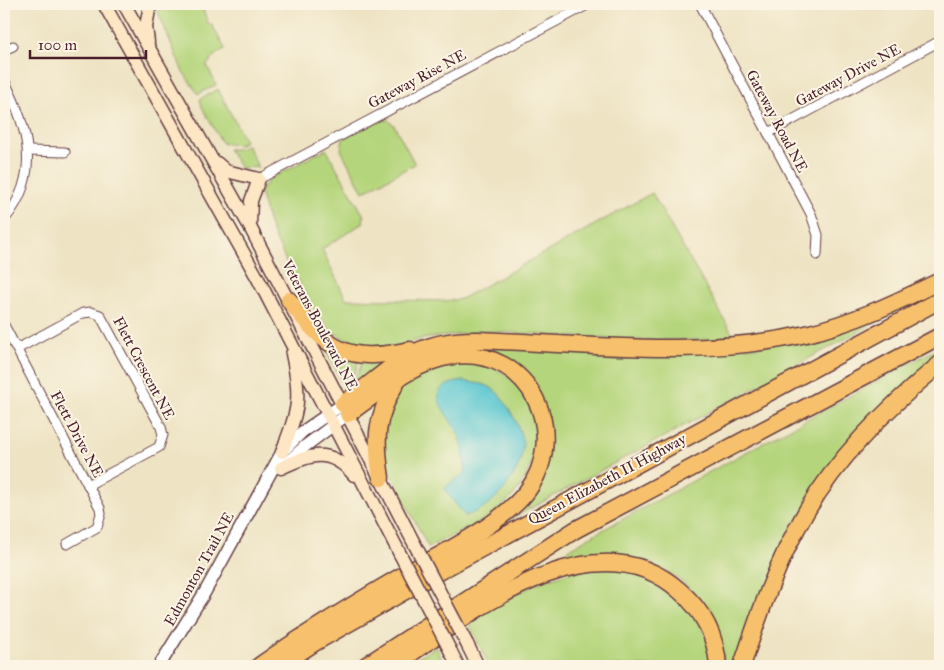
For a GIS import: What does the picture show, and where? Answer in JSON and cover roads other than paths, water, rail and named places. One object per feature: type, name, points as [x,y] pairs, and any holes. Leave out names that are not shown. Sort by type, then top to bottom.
[{"type":"highway","points":[[288,300],[314,331],[328,344],[347,353],[382,356],[440,342],[459,340],[690,349],[744,345],[831,327],[892,304],[940,281]]},
{"type":"highway","name":"Queen Elizabeth II Highway","points":[[279,666],[322,638],[466,557],[940,300]]},
{"type":"highway","name":"Queen Elizabeth II Highway","points":[[366,666],[575,530],[940,336]]},
{"type":"highway","points":[[346,409],[407,356],[422,347]]},
{"type":"highway","points":[[259,666],[330,618],[495,521],[518,501],[535,478],[545,444],[543,416],[540,407],[526,385],[509,369],[481,358],[453,356],[431,360],[346,409]]},
{"type":"highway","points":[[742,666],[766,597],[791,540],[811,506],[838,467],[868,431],[901,397],[940,364]]},
{"type":"highway","points":[[381,478],[376,443],[378,422],[383,406],[399,379]]},
{"type":"highway","points":[[393,666],[476,611],[536,578],[582,565],[620,563],[646,570],[671,582],[690,599],[706,621],[713,637],[718,666]]},
{"type":"main road","points":[[104,4],[225,216],[458,666]]},
{"type":"main road","name":"Veterans Boulevard NE","points":[[124,4],[214,160],[250,227],[478,666]]},
{"type":"main road","points":[[149,47],[146,27],[150,4]]},
{"type":"main road","points":[[214,160],[226,171],[259,179],[251,201],[250,227]]},
{"type":"main road","points":[[282,452],[296,412],[299,395],[289,340]]},
{"type":"main road","points":[[281,468],[302,457],[326,456],[347,466],[366,489]]},
{"type":"street","name":"Gateway Rise NE","points":[[259,179],[588,4]]},
{"type":"street","name":"Gateway Road NE","points":[[700,4],[811,214],[818,235],[817,255]]},
{"type":"street","name":"Gateway Drive NE","points":[[768,133],[940,42]]},
{"type":"street","points":[[4,50],[13,46]]},
{"type":"street","points":[[4,80],[24,125],[28,151],[26,175],[21,191],[4,220]]},
{"type":"street","points":[[28,151],[65,152]]},
{"type":"street","name":"Flett Crescent NE","points":[[16,348],[83,313],[90,312],[100,315],[160,427],[163,435],[159,446],[88,485]]},
{"type":"street","name":"Flett Drive NE","points":[[4,324],[100,508],[100,522],[93,530],[67,544]]},
{"type":"street","name":"Edmonton Trail NE","points":[[160,666],[204,592],[282,452],[295,438],[346,409]]},
{"type":"street","name":"Edmonton Trail NE","points":[[263,485],[330,419]]},
{"type":"water","points":[[463,381],[479,383],[498,393],[517,423],[523,446],[517,468],[504,489],[485,506],[465,516],[445,490],[449,484],[466,471],[461,440],[445,413],[439,397],[441,390],[448,385]]}]
